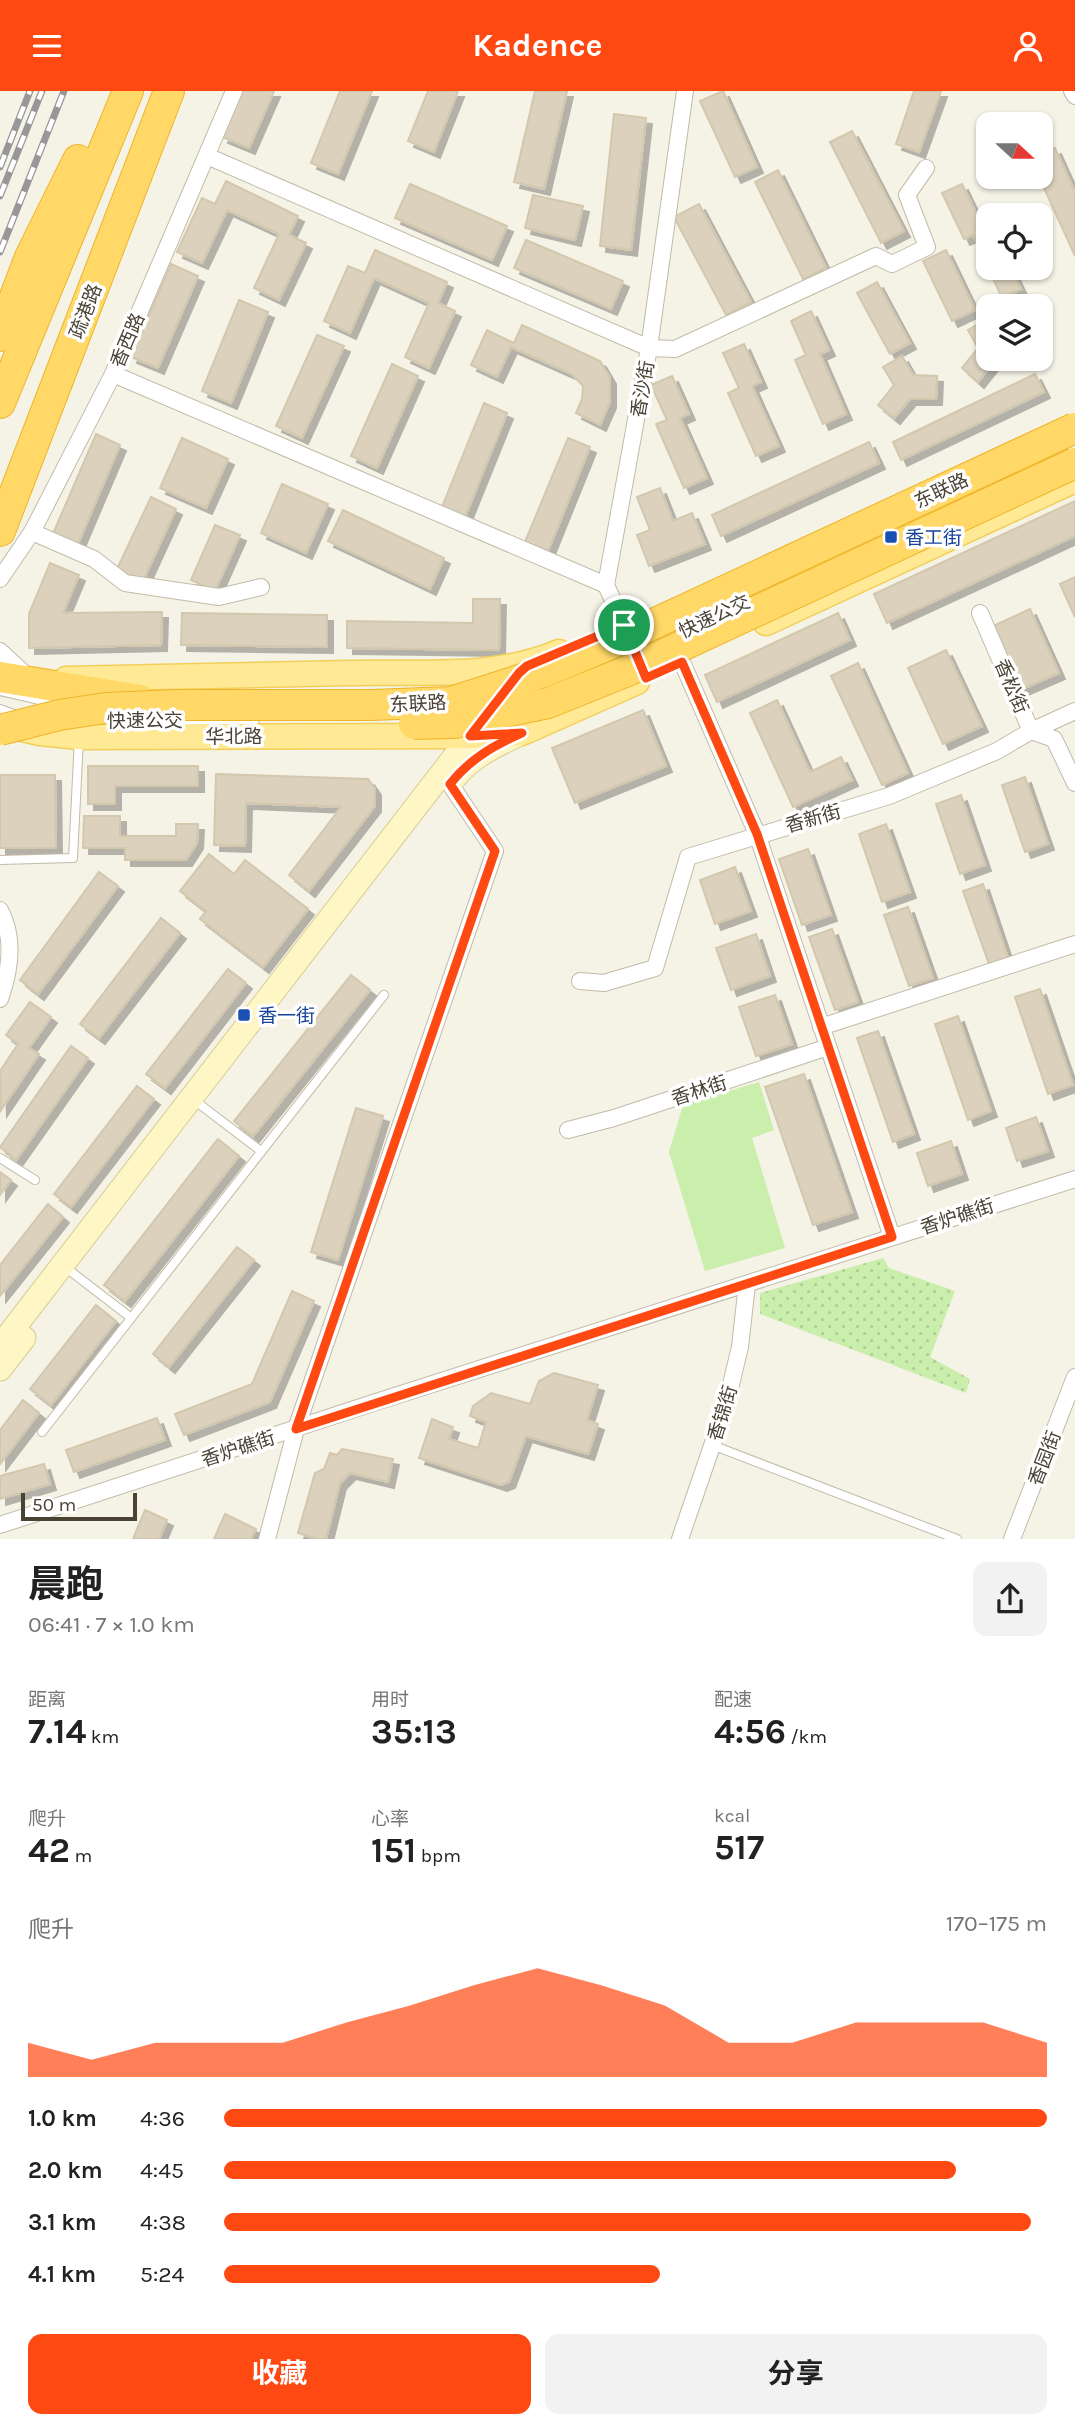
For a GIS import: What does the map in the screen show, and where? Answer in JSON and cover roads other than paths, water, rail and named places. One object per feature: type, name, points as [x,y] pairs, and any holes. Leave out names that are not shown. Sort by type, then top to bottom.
[{"type":"highway","points":[[0,336],[30,257],[113,91]]},
{"type":"highway","points":[[0,403],[128,91]]},
{"type":"highway","name":"疏港路","points":[[0,531],[169,91]]},
{"type":"highway","name":"东联路","points":[[0,730],[59,715],[106,708],[451,702],[544,672],[606,646],[1075,428]]},
{"type":"highway","name":"东联路","points":[[0,749],[108,728],[454,723],[548,703],[630,670],[1075,463]]},
{"type":"highway","points":[[14,677],[175,705]]},
{"type":"main road","points":[[0,669],[14,677],[58,679],[423,673],[492,669],[634,638],[1075,414]]},
{"type":"main road","points":[[522,733],[1075,480]]},
{"type":"main road","name":"华北路","points":[[0,722],[22,730],[470,736],[522,733]]},
{"type":"street","name":"香西路","points":[[0,579],[32,532],[113,375],[234,91]]},
{"type":"street","name":"香沙街","points":[[606,585],[649,348],[685,91]]},
{"type":"street","points":[[1072,91],[1075,96]]},
{"type":"street","points":[[207,156],[649,348],[675,349],[876,256],[892,264],[927,247],[907,195],[926,169]]},
{"type":"street","points":[[113,375],[606,585],[634,638],[646,678]]},
{"type":"street","points":[[32,532],[94,559],[125,583],[219,597],[261,587]]},
{"type":"street","name":"香松街","points":[[980,614],[1031,731],[1054,739],[1075,783]]},
{"type":"street","points":[[0,651],[14,677]]},
{"type":"street","points":[[197,1102],[470,736],[519,673],[540,659]]},
{"type":"street","points":[[682,662],[757,834],[892,1237]]},
{"type":"street","name":"香新街","points":[[580,981],[604,983],[655,968],[688,857],[888,796],[997,751],[1031,731],[1075,711]]},
{"type":"street","points":[[0,1369],[68,1269],[463,768],[480,754],[522,733]]},
{"type":"street","points":[[267,1539],[296,1429],[495,851],[450,784]]},
{"type":"street","points":[[0,910],[9,939],[10,962],[0,999]]},
{"type":"street","points":[[821,1027],[1075,944]]},
{"type":"street","name":"香林街","points":[[568,1130],[614,1118],[828,1047]]},
{"type":"street","name":"香炉礁街","points":[[0,1525],[1075,1179]]},
{"type":"street","points":[[0,1346],[68,1269]]},
{"type":"street","name":"香锦街","points":[[680,1539],[726,1405],[740,1347],[747,1283]]},
{"type":"street","name":"香园街","points":[[1012,1539],[1075,1377]]},
{"type":"lane","name":"快速公交","points":[[0,691],[70,707],[167,711],[395,711],[452,708],[502,696]]},
{"type":"lane","name":"快速公交","points":[[0,709],[20,716],[86,729]]},
{"type":"lane","points":[[405,718],[473,709]]},
{"type":"lane","name":"快速公交","points":[[142,721],[265,720]]},
{"type":"lane","points":[[0,860],[73,858],[86,729]]},
{"type":"lane","points":[[42,1431],[384,995]]},
{"type":"lane","points":[[197,1102],[261,1151]]},
{"type":"lane","points":[[0,1158],[35,1181]]},
{"type":"lane","points":[[68,1269],[130,1317]]},
{"type":"lane","points":[[712,1445],[957,1539]]},
{"type":"railway","points":[[0,167],[30,91]]},
{"type":"railway","points":[[0,196],[42,91]]},
{"type":"railway","points":[[0,252],[64,91]]},
{"type":"place","name":"香工街","points":[[891,537]]},
{"type":"place","name":"香一街","points":[[244,1015]]}]
